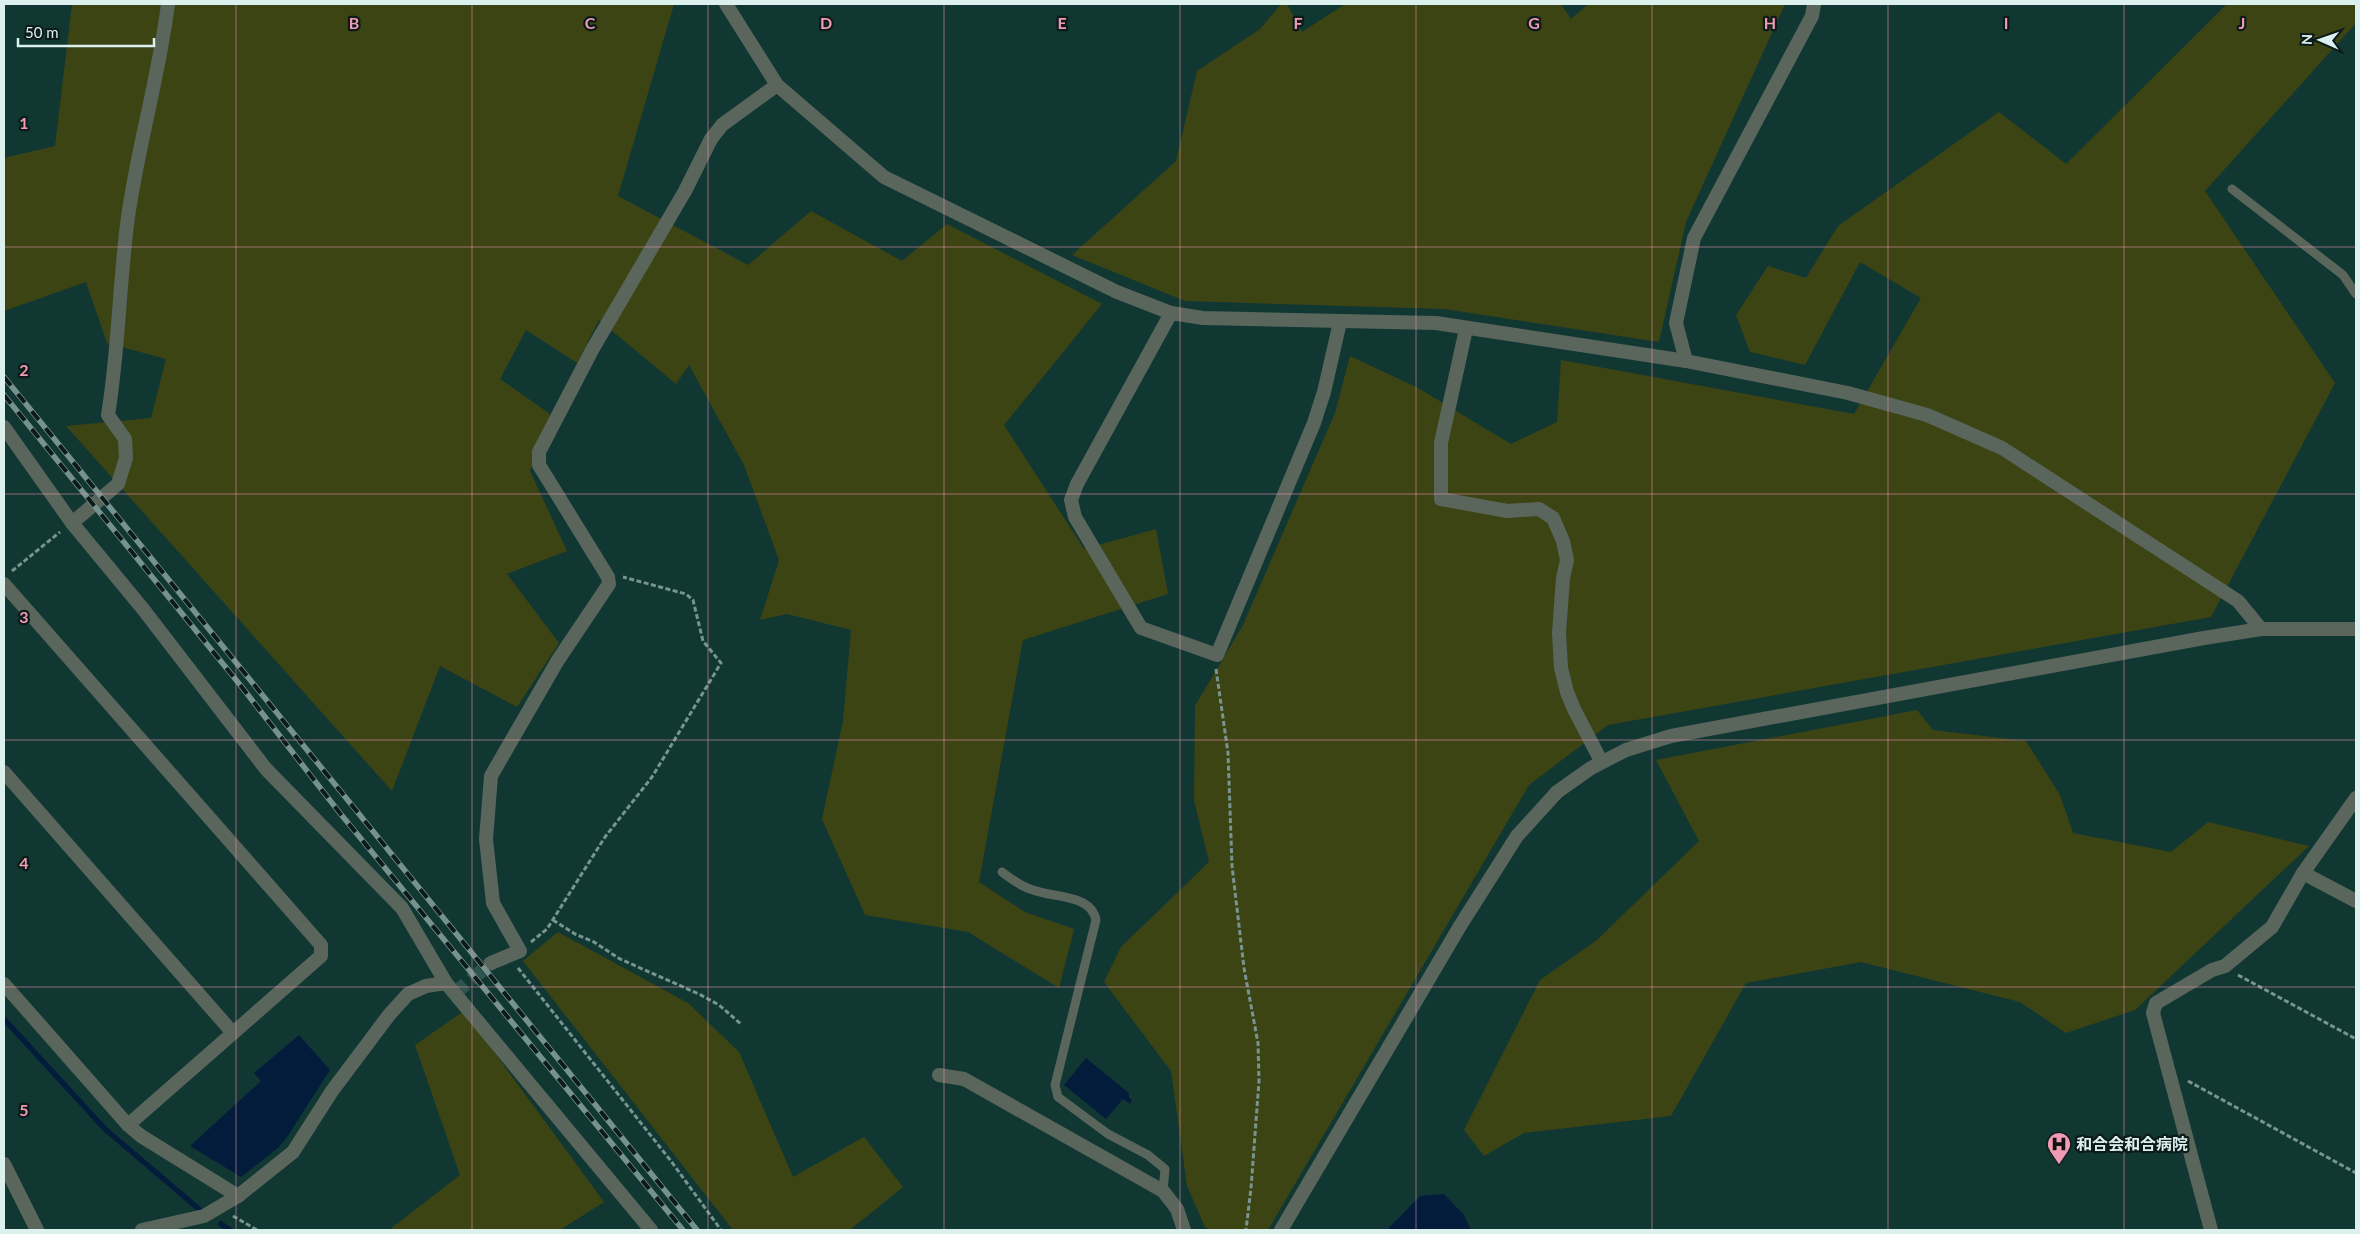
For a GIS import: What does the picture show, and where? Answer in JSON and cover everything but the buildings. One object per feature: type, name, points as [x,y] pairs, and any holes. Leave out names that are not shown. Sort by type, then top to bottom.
[{"type":"street","points":[[72,522],[118,484],[126,458],[125,439],[108,414],[114,381],[128,219],[164,35],[168,4]]},
{"type":"street","points":[[726,4],[777,85],[884,177],[1117,292],[1170,314],[1228,320],[1436,323],[1686,361],[1848,393],[1927,414],[2002,448],[2238,601],[2262,629]]},
{"type":"street","points":[[1686,361],[1676,323],[1694,238],[1812,16],[1814,4]]},
{"type":"street","points":[[491,963],[514,953],[493,903],[486,839],[491,776],[558,660],[609,584],[608,577],[539,465],[540,452],[592,350],[685,191],[711,139],[722,124],[777,85]]},
{"type":"street","points":[[1170,314],[1077,484],[1071,500],[1075,518],[1141,628],[1217,655],[1314,423],[1324,392],[1340,322]]},
{"type":"street","points":[[1466,329],[1442,435],[1441,499],[1499,510],[1538,509],[1553,518],[1564,540],[1567,560],[1563,578],[1559,633],[1561,668],[1574,710],[1601,761]]},
{"type":"street","points":[[4,427],[72,522],[266,769],[402,908],[446,983],[651,1230]]},
{"type":"street","points":[[8,578],[321,945],[321,956],[128,1126]]},
{"type":"street","points":[[1281,1230],[1460,926],[1517,836],[1557,792],[1601,761],[1626,750],[1670,736],[2262,629],[2356,628]]},
{"type":"street","points":[[4,772],[232,1033]]},
{"type":"street","points":[[2211,1230],[2153,1013],[2156,1003],[2212,970],[2224,966],[2272,927],[2303,873],[2356,798]]},
{"type":"street","points":[[2303,873],[2356,901]]},
{"type":"street","points":[[142,1230],[204,1216],[238,1196],[293,1152],[337,1084],[389,1015],[408,994],[426,986],[446,983]]},
{"type":"street","points":[[4,984],[128,1126],[238,1196]]},
{"type":"street","points":[[940,1075],[964,1080],[1163,1191],[1176,1209],[1184,1230]]},
{"type":"street","points":[[4,1164],[37,1230]]},
{"type":"lane","points":[[2232,189],[2343,275],[2356,294]]},
{"type":"lane","points":[[1002,872],[1032,890],[1086,903],[1094,910],[1096,920],[1054,1085],[1058,1098],[1108,1134],[1148,1155],[1165,1169],[1163,1191]]},
{"type":"path","points":[[8,578],[72,522]]},
{"type":"path","points":[[608,577],[623,577],[686,594],[693,600],[703,641],[721,663],[652,777],[605,837],[547,929],[514,953],[529,984],[671,1161],[721,1230]]},
{"type":"path","points":[[1217,655],[1216,676],[1228,753],[1232,866],[1244,968],[1258,1043],[1259,1080],[1246,1230]]},
{"type":"path","points":[[553,920],[575,934],[594,942],[620,959],[699,994],[719,1005],[741,1024]]},
{"type":"path","points":[[2224,966],[2356,1039]]},
{"type":"path","points":[[2167,1070],[2356,1173]]},
{"type":"path","points":[[221,1206],[256,1230]]},
{"type":"green space","points":[[72,4],[674,4],[618,196],[748,265],[811,211],[902,261],[947,224],[1102,304],[1004,425],[1084,549],[1156,529],[1168,594],[1023,640],[979,882],[1025,912],[1074,929],[1059,988],[968,932],[865,915],[822,819],[843,721],[851,630],[787,614],[760,620],[779,560],[744,465],[689,365],[676,384],[599,320],[577,363],[526,330],[500,379],[550,414],[530,471],[567,551],[507,574],[559,643],[517,707],[440,666],[392,791],[66,426],[151,418],[166,359],[107,343],[86,282],[4,311],[4,158],[55,146]]},
{"type":"green space","points":[[1281,4],[1287,4],[1302,32],[1345,4],[1561,4],[1571,19],[1588,4],[1785,4],[1686,222],[1659,342],[1444,309],[1185,301],[1072,255],[1176,161],[1197,71],[1260,29]]},
{"type":"green space","points":[[2227,4],[2356,4],[2356,23],[2205,191],[2335,383],[2211,617],[1608,725],[1529,785],[1268,1230],[1211,1230],[1205,1227],[1187,1186],[1171,1071],[1104,982],[1121,947],[1209,862],[1194,800],[1195,706],[1243,625],[1335,413],[1350,356],[1418,388],[1511,444],[1557,422],[1561,360],[1854,414],[1921,298],[1860,262],[1805,365],[1750,352],[1736,315],[1768,266],[1806,278],[1838,226],[1999,112],[2066,164]]},
{"type":"green space","points":[[1917,710],[1933,730],[2026,741],[2060,795],[2073,833],[2171,852],[2208,822],[2309,846],[2135,1010],[2066,1033],[2020,1002],[1861,962],[1746,983],[1671,1116],[1524,1133],[1484,1156],[1464,1130],[1540,980],[1597,940],[1699,841],[1656,760]]},
{"type":"green space","points":[[558,932],[688,1003],[739,1052],[793,1177],[864,1137],[903,1187],[850,1230],[733,1230],[523,961]]},
{"type":"green space","points":[[464,1011],[604,1202],[560,1230],[389,1230],[460,1175],[415,1045]]},
{"type":"water","points":[[299,1035],[330,1070],[278,1148],[241,1177],[190,1146],[261,1081],[254,1073]]},
{"type":"water","points":[[1086,1058],[1129,1093],[1129,1097],[1132,1100],[1130,1104],[1123,1099],[1106,1119],[1064,1085]]},
{"type":"water","points":[[1444,1194],[1464,1215],[1471,1230],[1387,1230],[1420,1196]]},
{"type":"waterway","points":[[4,1019],[105,1129],[200,1210]]},
{"type":"waterway","points":[[221,1224],[230,1230]]},
{"type":"tunnel","points":[[455,993],[491,963]]},
{"type":"railway","points":[[4,377],[697,1230]]},
{"type":"railway","points":[[4,395],[241,686],[339,812],[683,1230]]},
{"type":"place","name":"和合会和合病院","points":[[2059,1165]]}]
